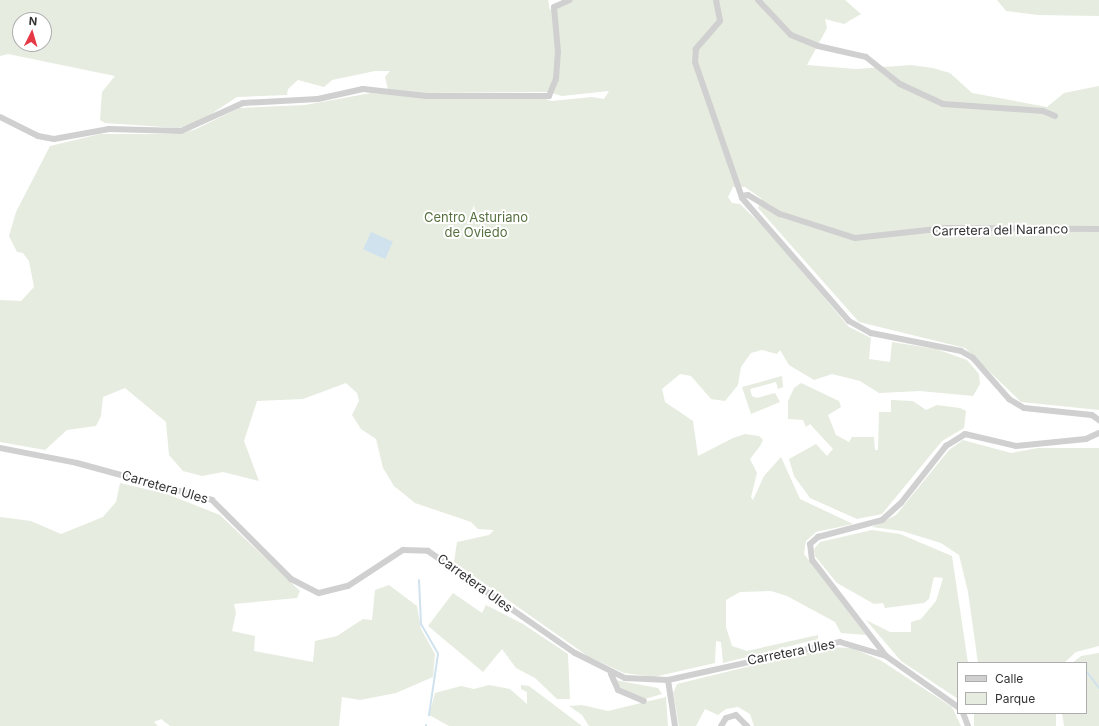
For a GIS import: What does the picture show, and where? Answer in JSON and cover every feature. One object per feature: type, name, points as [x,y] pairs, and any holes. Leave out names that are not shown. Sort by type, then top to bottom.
[{"type":"street","points":[[0,118],[38,136],[54,139],[109,129],[129,132],[181,130],[243,103],[318,98],[363,89],[427,96],[549,96],[556,79],[558,52],[554,7],[570,0]]},
{"type":"street","points":[[716,0],[720,21],[696,48],[695,62],[742,196],[845,316],[860,328],[961,351],[973,358],[1009,399],[1024,408],[1092,415],[1099,420]]},
{"type":"street","points":[[758,0],[791,35],[818,46],[866,57],[900,84],[943,104],[1042,111],[1055,116]]},
{"type":"street","name":"Carretera del Naranco","points":[[742,196],[748,195],[780,214],[855,238],[946,228],[1099,229]]},
{"type":"street","points":[[957,706],[886,656],[812,560],[808,549],[813,540],[882,520],[901,503],[946,446],[965,434],[1016,446],[1086,439],[1099,433]]},
{"type":"street","name":"Carretera Ules","points":[[0,448],[77,463],[212,500],[291,579],[319,593],[348,586],[403,550],[428,551],[575,653],[611,674],[638,681],[668,680],[840,642],[886,656]]},
{"type":"street","points":[[611,674],[618,690],[644,701]]},
{"type":"street","points":[[668,680],[675,726]]},
{"type":"street","points":[[963,714],[968,726]]},
{"type":"street","points":[[721,726],[726,718],[736,715],[747,726]]},
{"type":"green space","name":"Centro Asturiano de Oviedo","points":[[0,0],[548,0],[550,10],[570,0],[845,0],[861,14],[844,24],[825,19],[827,28],[807,65],[856,69],[911,65],[933,68],[950,73],[972,93],[1047,107],[1064,93],[1099,86],[1099,410],[1021,402],[965,348],[859,322],[758,208],[762,199],[745,187],[733,187],[728,197],[732,203],[740,204],[769,232],[849,327],[871,338],[869,359],[890,362],[892,342],[936,349],[967,360],[979,374],[980,384],[973,396],[920,391],[879,393],[860,381],[832,374],[814,380],[789,365],[780,350],[777,354],[762,350],[751,353],[741,367],[738,385],[725,401],[711,399],[691,376],[680,374],[662,389],[665,402],[693,421],[698,456],[733,438],[745,434],[759,436],[763,440],[750,459],[757,473],[751,497],[753,500],[764,476],[781,457],[800,499],[853,524],[816,532],[806,541],[804,554],[866,635],[841,633],[835,622],[787,596],[771,591],[740,592],[726,600],[726,627],[732,646],[747,651],[818,635],[818,639],[723,663],[721,642],[716,641],[715,663],[654,677],[624,673],[589,657],[454,562],[457,542],[489,535],[494,530],[478,529],[471,522],[415,503],[394,486],[383,468],[376,439],[361,429],[352,415],[359,401],[357,393],[346,383],[303,399],[257,401],[244,441],[259,481],[223,472],[202,476],[183,471],[169,455],[166,422],[125,388],[103,397],[101,416],[96,426],[67,430],[45,450],[0,442],[0,300],[21,301],[34,287],[29,261],[23,253],[17,252],[9,236],[16,212],[50,146],[100,134],[174,134],[194,130],[239,108],[305,105],[371,93],[437,98],[542,98],[552,101],[592,97],[604,99],[609,91],[562,96],[548,92],[422,93],[388,89],[385,77],[390,71],[375,71],[332,80],[324,87],[298,80],[288,89],[287,95],[237,97],[199,122],[178,128],[105,123],[100,120],[102,92],[115,76],[8,54],[0,56]]},
{"type":"green space","points":[[997,0],[1099,0],[1099,16],[1038,15],[1006,11]]},
{"type":"green space","points":[[782,376],[783,387],[778,389],[776,382],[750,389],[752,396],[757,398],[775,393],[780,402],[751,414],[742,387]]},
{"type":"green space","points":[[801,383],[839,401],[841,407],[828,415],[836,435],[849,442],[852,437],[874,437],[875,450],[878,450],[879,412],[891,412],[891,400],[913,401],[926,410],[937,405],[960,408],[966,411],[964,428],[942,441],[882,514],[857,519],[810,498],[794,476],[789,459],[816,444],[827,456],[833,449],[810,424],[806,427],[803,420],[788,419],[788,401],[794,388]]},
{"type":"green space","points":[[963,440],[1011,453],[1038,448],[1099,448],[1099,646],[1076,652],[1065,662],[978,662],[968,592],[959,555],[941,543],[902,531],[872,527],[896,515],[949,450]]},
{"type":"green space","points":[[120,483],[167,494],[220,515],[300,591],[297,598],[234,604],[236,613],[232,631],[255,636],[254,651],[313,662],[315,641],[337,636],[363,619],[372,620],[375,590],[389,585],[417,606],[421,629],[435,654],[433,677],[396,693],[360,700],[342,697],[339,726],[170,726],[161,719],[154,722],[158,726],[0,726],[0,517],[31,521],[61,534],[103,517],[116,502]]},
{"type":"green space","points":[[872,530],[900,534],[952,556],[968,662],[957,662],[957,698],[901,661],[866,620],[890,632],[911,632],[911,622],[921,619],[936,601],[943,578],[934,577],[929,599],[924,603],[885,608],[883,603],[874,604],[837,583],[815,556],[814,549],[820,542]]},
{"type":"green space","points":[[453,593],[482,613],[486,605],[523,624],[568,654],[570,699],[557,699],[535,678],[516,668],[502,649],[483,672],[428,626]]},
{"type":"green space","points":[[828,647],[852,648],[880,660],[952,707],[961,726],[754,726],[750,714],[738,707],[726,709],[718,715],[705,709],[696,726],[679,726],[673,693],[677,684]]},
{"type":"green space","points":[[1099,653],[1099,726],[1064,726],[1062,714],[1087,714],[1087,662],[1073,662],[1081,656]]},
{"type":"green space","points":[[615,680],[658,688],[662,694],[645,699],[625,693]]},
{"type":"green space","points":[[489,685],[510,689],[527,704],[527,692],[521,689],[521,685],[529,686],[582,726],[449,726],[429,715],[435,693],[461,686],[474,689]]},
{"type":"green space","points":[[666,697],[668,726],[589,726],[582,715],[569,706],[582,705],[608,711]]},
{"type":"green space","points":[[974,714],[1056,714],[1056,726],[974,726]]},
{"type":"water","points":[[371,232],[393,242],[385,259],[363,249]]},
{"type":"waterway","points":[[419,580],[421,624],[438,654],[429,715]]},
{"type":"waterway","points":[[1087,672],[1099,688]]}]
